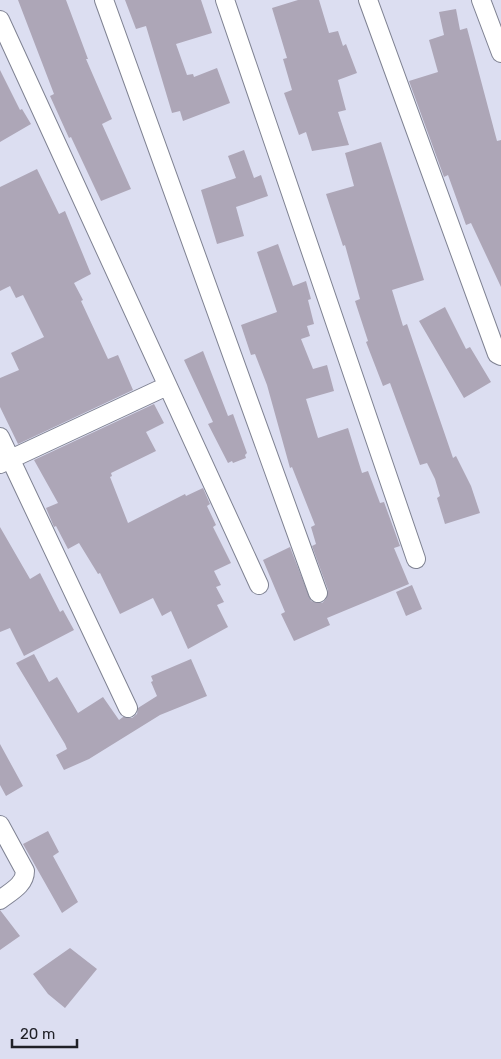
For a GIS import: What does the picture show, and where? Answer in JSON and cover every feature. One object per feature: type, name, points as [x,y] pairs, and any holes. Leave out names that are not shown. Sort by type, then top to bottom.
[{"type":"street","points":[[104,0],[318,593]]},
{"type":"street","points":[[225,0],[416,559]]},
{"type":"street","points":[[368,0],[498,354],[501,356]]},
{"type":"street","points":[[481,0],[501,53]]},
{"type":"street","points":[[0,20],[259,585]]},
{"type":"street","points":[[5,462],[167,386]]},
{"type":"street","points":[[0,437],[5,462],[128,708]]},
{"type":"street","points":[[0,825],[25,871],[25,878],[20,885],[0,900]]},
{"type":"building","points":[[18,0],[66,0],[88,59],[86,59],[112,119],[102,124],[131,189],[101,201],[50,96],[54,94]]},
{"type":"building","points":[[125,0],[201,0],[212,33],[176,44],[187,75],[193,74],[194,77],[217,68],[230,103],[183,121],[180,111],[172,113],[146,26],[136,29]]},
{"type":"building","points":[[298,0],[319,0],[329,33],[338,31],[343,46],[346,44],[357,73],[338,80],[346,110],[338,112],[349,145],[312,151],[306,132],[299,135],[284,93],[292,90],[283,59],[287,58],[272,8]]},
{"type":"building","points":[[456,9],[460,30],[467,28],[497,141],[501,140],[501,287],[471,223],[466,225],[448,175],[444,177],[409,81],[438,72],[429,40],[444,35],[439,12]]},
{"type":"building","points":[[0,70],[20,110],[22,109],[31,124],[0,142]]},
{"type":"building","points":[[381,142],[424,280],[392,290],[403,326],[407,324],[453,458],[456,456],[471,486],[480,513],[445,524],[437,498],[440,496],[435,479],[427,463],[420,465],[390,383],[383,386],[366,342],[368,341],[355,301],[360,299],[345,245],[343,246],[326,194],[354,186],[345,153]]},
{"type":"building","points":[[244,150],[254,178],[261,175],[268,196],[236,207],[244,236],[217,244],[201,190],[236,178],[228,156]]},
{"type":"building","points":[[37,169],[59,214],[65,211],[91,274],[74,283],[83,300],[81,301],[108,359],[118,355],[133,390],[18,444],[0,407],[0,378],[19,370],[11,353],[44,337],[23,295],[16,298],[10,286],[0,291],[0,187]]},
{"type":"building","points":[[278,244],[293,286],[306,281],[311,299],[308,300],[314,324],[307,326],[310,336],[301,339],[313,369],[327,365],[334,391],[306,399],[318,438],[348,428],[362,473],[368,471],[380,503],[384,502],[400,546],[394,548],[409,584],[327,618],[330,625],[294,641],[281,614],[285,612],[263,560],[290,547],[311,601],[322,603],[326,599],[328,590],[312,546],[316,544],[311,527],[315,525],[292,467],[290,468],[267,385],[255,354],[251,355],[241,325],[277,312],[257,252]]},
{"type":"building","points":[[445,307],[466,349],[470,347],[491,382],[464,398],[419,321]]},
{"type":"building","points":[[203,351],[228,416],[233,414],[247,453],[245,455],[246,458],[233,463],[232,461],[228,463],[208,424],[213,422],[184,360]]},
{"type":"building","points":[[154,404],[164,423],[146,432],[156,451],[111,473],[112,476],[110,477],[128,523],[185,494],[186,496],[203,488],[210,504],[207,506],[216,525],[213,527],[231,563],[214,571],[221,585],[216,587],[224,602],[217,605],[228,627],[188,649],[171,611],[162,616],[153,598],[120,614],[100,573],[98,574],[79,543],[68,549],[56,526],[54,527],[46,508],[58,503],[34,460]]},
{"type":"building","points":[[0,527],[30,579],[40,573],[60,612],[63,610],[74,630],[24,656],[10,628],[0,632]]},
{"type":"building","points":[[412,585],[422,609],[406,616],[396,592]]},
{"type":"building","points":[[34,654],[49,682],[57,677],[78,713],[103,697],[119,720],[123,717],[132,718],[137,714],[138,708],[157,696],[151,682],[153,681],[151,676],[191,659],[207,696],[160,715],[89,759],[64,770],[56,755],[67,749],[65,744],[16,663]]},
{"type":"building","points":[[0,744],[23,786],[6,796],[0,785]]},
{"type":"building","points":[[48,831],[59,852],[53,856],[78,902],[62,913],[23,844]]},
{"type":"building","points":[[0,910],[20,936],[0,950]]},
{"type":"building","points":[[70,948],[97,969],[65,1008],[48,994],[33,974]]}]
